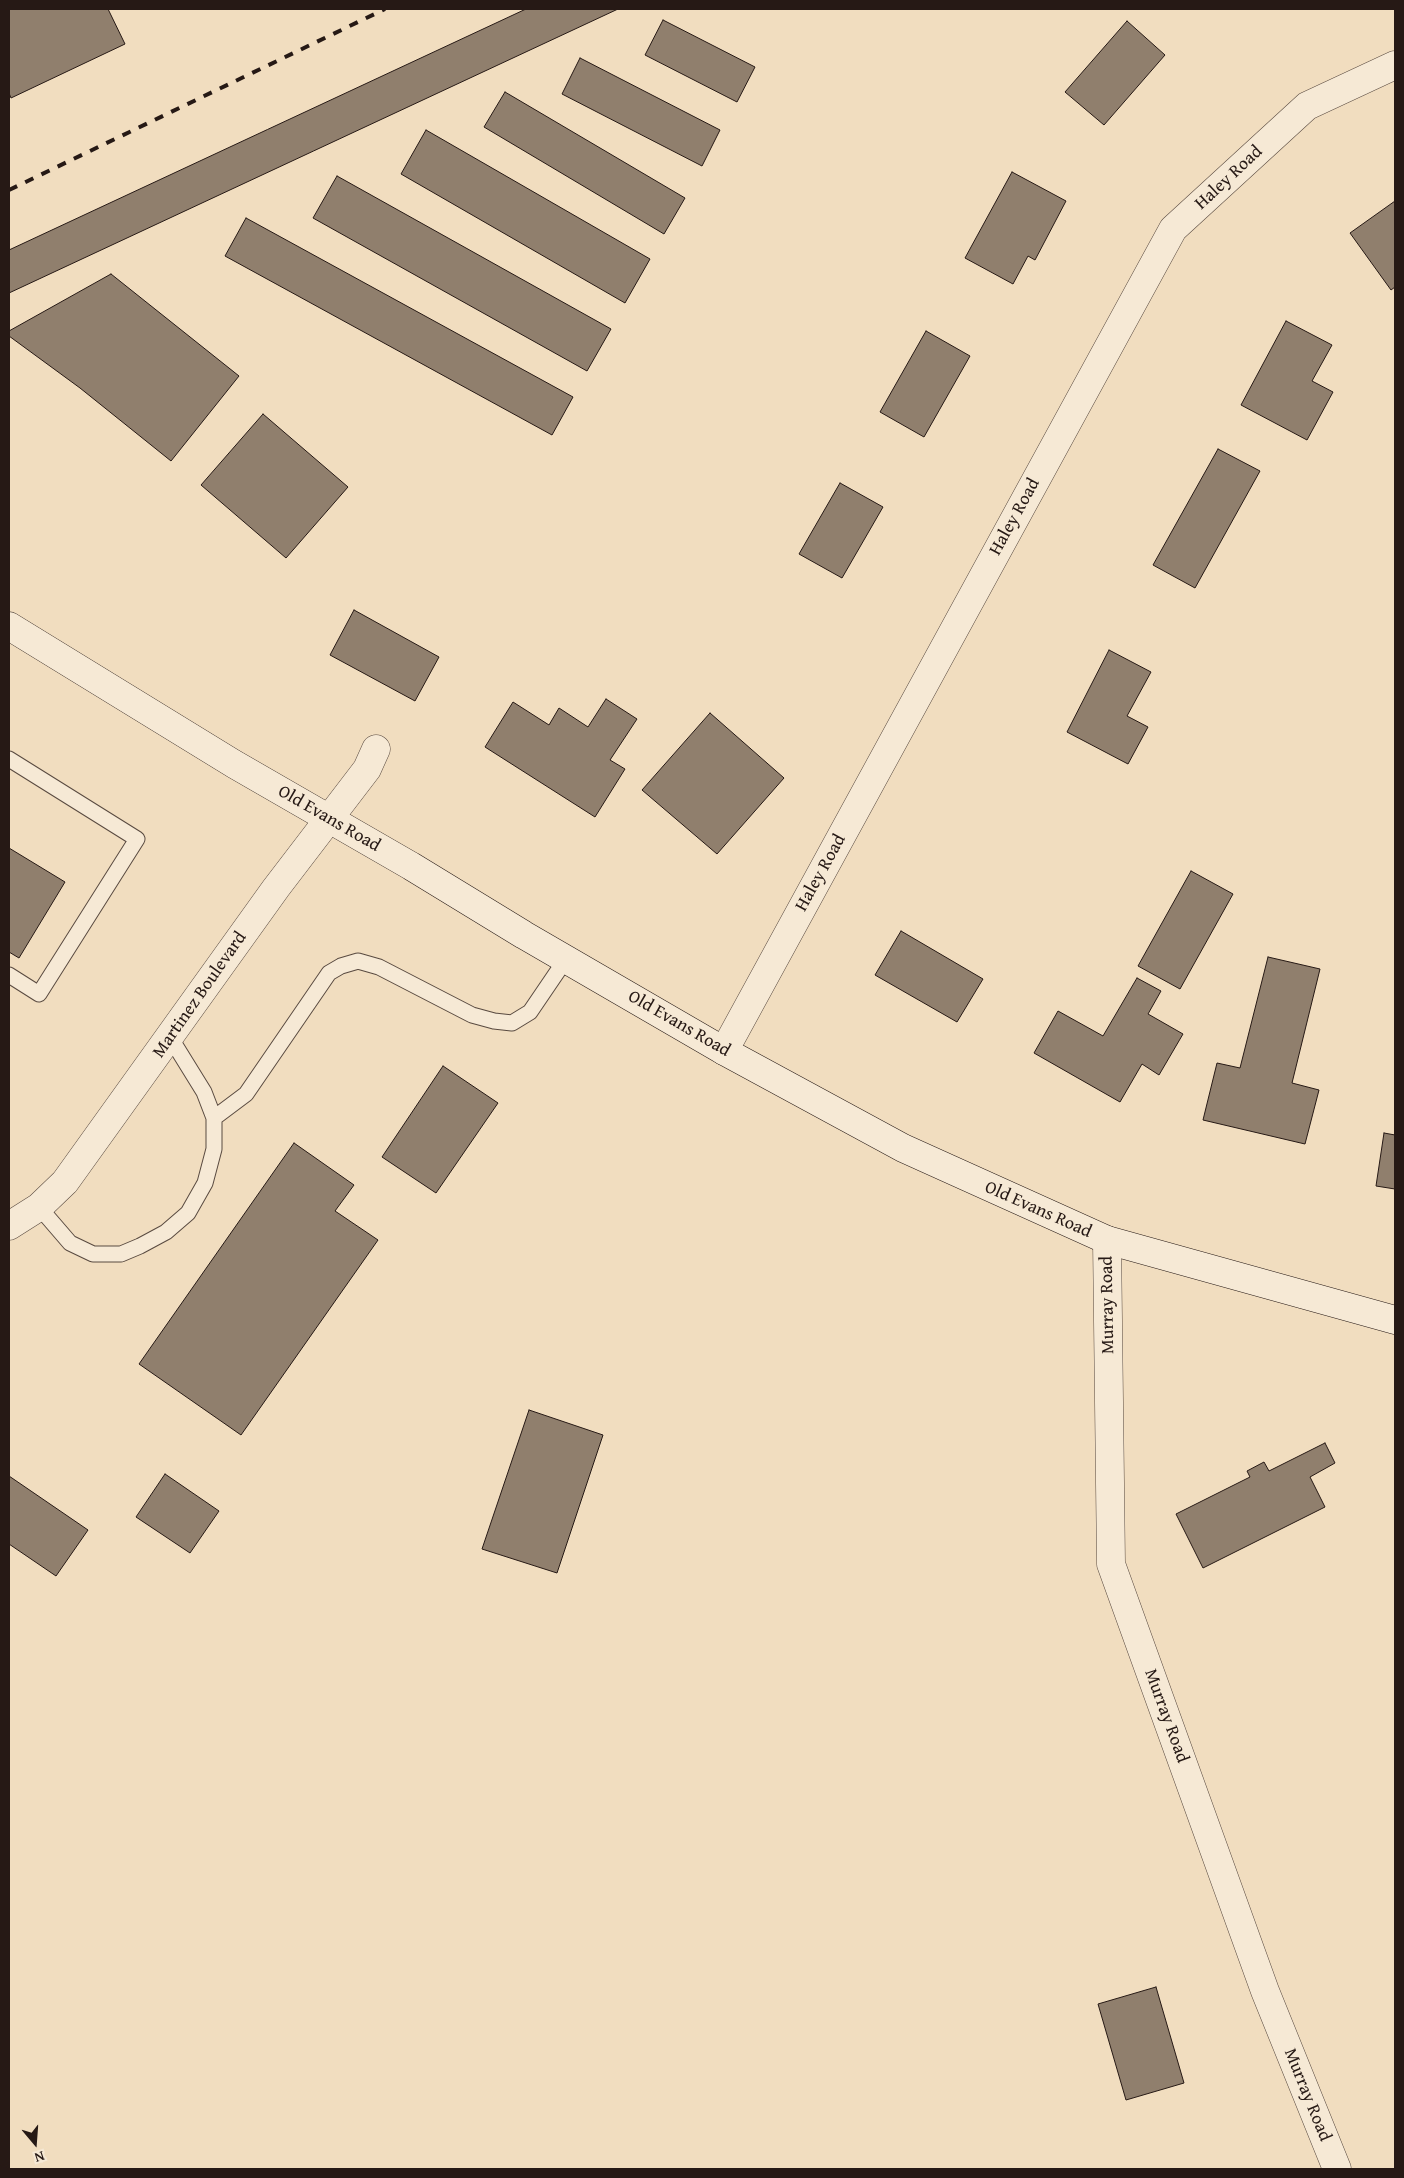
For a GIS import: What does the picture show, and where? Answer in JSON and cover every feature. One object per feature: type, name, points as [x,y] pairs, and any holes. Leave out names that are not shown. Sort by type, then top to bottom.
[{"type":"street","name":"Haley Road","points":[[724,1051],[1173,229],[1307,106],[1395,65]]},
{"type":"street","name":"Old Evans Road","points":[[9,626],[566,959],[724,1051],[903,1148],[1107,1240],[1395,1320]]},
{"type":"street","name":"Martinez Boulevard","points":[[9,1226],[39,1207],[65,1182],[276,888],[367,769],[376,749]]},
{"type":"street","name":"Murray Road","points":[[1107,1240],[1111,1564],[1265,1991],[1337,2169]]},
{"type":"lane","points":[[9,758],[137,839],[39,994],[9,975]]},
{"type":"lane","points":[[214,1118],[246,1094],[329,973],[341,966],[358,961],[379,967],[472,1015],[494,1021],[512,1023],[530,1012],[566,959]]},
{"type":"lane","points":[[39,1207],[70,1243],[93,1254],[121,1254],[140,1246],[166,1232],[188,1213],[205,1182],[214,1149],[214,1118],[204,1092],[170,1037]]},
{"type":"building","points":[[9,9],[108,9],[125,44],[11,98],[9,93]]},
{"type":"building","points":[[526,9],[618,9],[9,293],[9,250]]},
{"type":"building","points":[[663,20],[755,67],[737,102],[645,55]]},
{"type":"building","points":[[1127,21],[1165,55],[1104,125],[1065,92]]},
{"type":"building","points":[[580,58],[720,130],[702,166],[562,94]]},
{"type":"building","points":[[505,92],[685,198],[664,234],[484,127]]},
{"type":"building","points":[[426,130],[650,259],[625,303],[401,174]]},
{"type":"building","points":[[1012,172],[1066,201],[1035,260],[1028,256],[1013,284],[965,258]]},
{"type":"building","points":[[337,176],[611,329],[587,371],[313,218]]},
{"type":"building","points":[[1395,201],[1395,287],[1391,290],[1350,233]]},
{"type":"building","points":[[246,218],[573,397],[552,435],[225,256]]},
{"type":"building","points":[[111,274],[239,376],[171,461],[80,388],[9,336],[9,331]]},
{"type":"building","points":[[1286,321],[1332,345],[1312,381],[1333,392],[1307,440],[1241,405]]},
{"type":"building","points":[[926,331],[970,356],[924,437],[880,412]]},
{"type":"building","points":[[263,414],[348,487],[286,558],[201,485]]},
{"type":"building","points":[[1218,449],[1260,471],[1195,588],[1153,565]]},
{"type":"building","points":[[840,483],[883,507],[842,578],[799,554]]},
{"type":"building","points":[[354,610],[439,657],[415,701],[330,655]]},
{"type":"building","points":[[1109,650],[1151,672],[1127,716],[1148,727],[1128,764],[1067,732]]},
{"type":"building","points":[[606,699],[637,719],[610,760],[625,769],[595,817],[485,747],[513,702],[549,725],[559,708],[588,727]]},
{"type":"building","points":[[710,713],[784,778],[717,854],[642,790]]},
{"type":"building","points":[[9,848],[65,882],[19,958],[9,952]]},
{"type":"building","points":[[1191,871],[1233,894],[1180,989],[1138,966]]},
{"type":"building","points":[[901,931],[983,979],[957,1022],[875,975]]},
{"type":"building","points":[[1268,957],[1320,969],[1292,1083],[1319,1090],[1305,1144],[1203,1120],[1217,1063],[1240,1068]]},
{"type":"building","points":[[1137,978],[1161,991],[1148,1014],[1183,1034],[1159,1075],[1142,1064],[1120,1102],[1034,1053],[1058,1011],[1103,1036]]},
{"type":"building","points":[[443,1066],[498,1103],[436,1193],[382,1157]]},
{"type":"building","points":[[1384,1133],[1395,1135],[1395,1189],[1376,1186]]},
{"type":"building","points":[[294,1143],[354,1185],[335,1211],[378,1240],[241,1435],[139,1364]]},
{"type":"building","points":[[529,1410],[603,1435],[557,1573],[482,1549]]},
{"type":"building","points":[[1325,1443],[1335,1463],[1310,1477],[1325,1507],[1203,1568],[1176,1514],[1250,1477],[1247,1471],[1264,1462],[1269,1471]]},
{"type":"building","points":[[165,1474],[219,1511],[190,1553],[136,1517]]},
{"type":"building","points":[[9,1476],[88,1530],[56,1576],[9,1544]]},
{"type":"building","points":[[1156,1987],[1184,2083],[1126,2100],[1098,2004]]},
{"type":"railway","points":[[9,190],[385,9]]}]
